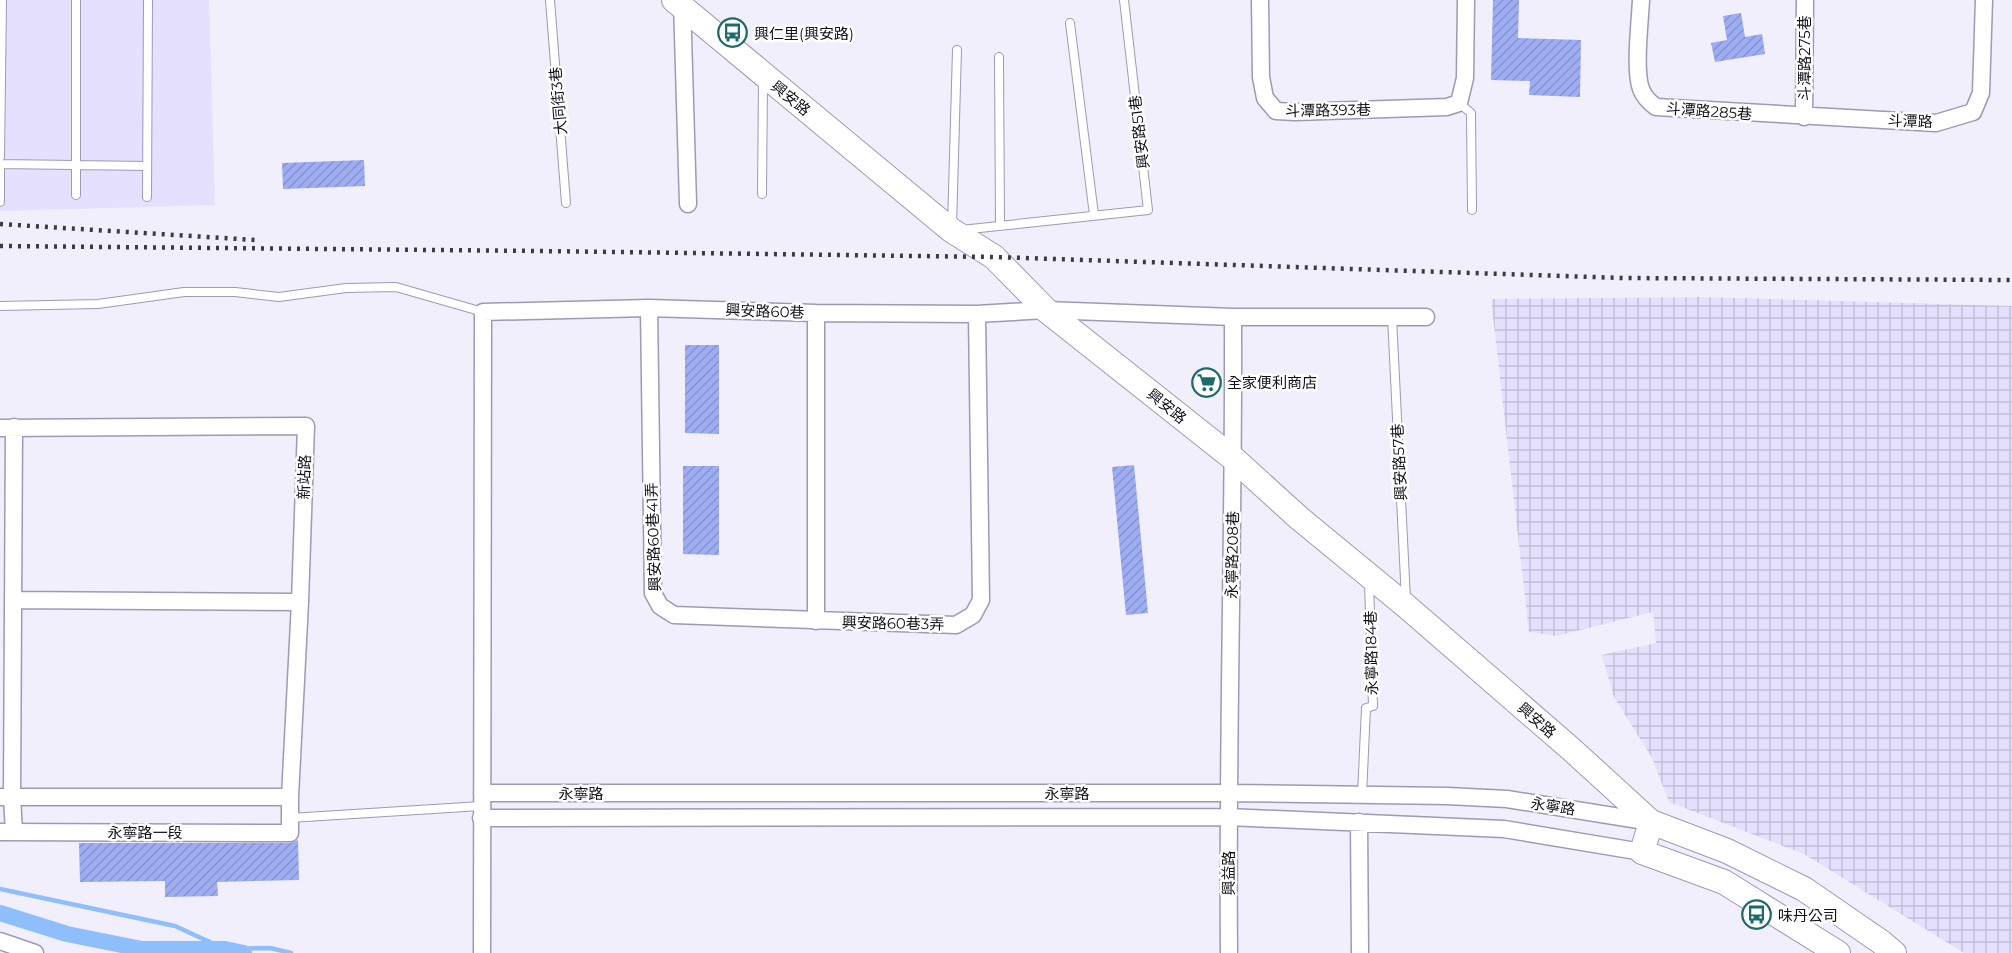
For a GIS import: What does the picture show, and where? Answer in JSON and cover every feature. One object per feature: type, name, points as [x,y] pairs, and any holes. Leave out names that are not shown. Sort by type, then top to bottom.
[{"type":"street","name":"斗潭路393巷","points":[[1260,0],[1261,77],[1265,98],[1276,111],[1447,107],[1459,103]]},
{"type":"street","points":[[1459,103],[1465,78],[1466,0]]},
{"type":"street","name":"斗潭路285巷","points":[[1641,0],[1640,87],[1646,100],[1656,107],[1804,117]]},
{"type":"street","name":"斗潭路275巷","points":[[1804,117],[1805,0]]},
{"type":"street","name":"斗潭路","points":[[1804,117],[1936,123],[1973,112],[1981,93],[1984,0]]},
{"type":"street","points":[[680,2],[688,204]]},
{"type":"street","name":"興安路","points":[[680,2],[763,75],[951,230],[994,257],[1046,310],[1233,459],[1571,749],[1651,822],[1726,851],[1804,889],[1894,953]]},
{"type":"street","name":"興安路60巷","points":[[483,312],[649,308],[976,314],[1046,310],[1233,317],[1426,317]]},
{"type":"street","name":"興安路60巷41弄","points":[[649,308],[653,593],[660,606],[674,615],[816,621]]},
{"type":"street","points":[[482,953],[483,312]]},
{"type":"street","points":[[816,312],[816,621]]},
{"type":"street","name":"興安路60巷3弄","points":[[816,621],[956,625],[973,615],[981,600],[976,314]]},
{"type":"street","name":"永寧路208巷","points":[[1228,793],[1233,317]]},
{"type":"street","name":"新站路","points":[[7,428],[306,426],[290,825]]},
{"type":"street","points":[[7,428],[14,600],[6,797],[7,832]]},
{"type":"street","points":[[14,600],[300,602]]},
{"type":"street","name":"永寧路","points":[[481,806],[1228,793],[1507,799],[1651,822]]},
{"type":"street","name":"興益路","points":[[1228,793],[1229,953]]},
{"type":"street","points":[[6,797],[290,797]]},
{"type":"street","name":"永寧路","points":[[481,806],[1228,817],[1359,822],[1504,828],[1642,852]]},
{"type":"street","points":[[1359,822],[1360,953]]},
{"type":"street","points":[[1651,822],[1642,852],[1724,882],[1838,953]]},
{"type":"street","name":"永寧路一段","points":[[7,832],[290,825]]},
{"type":"street","points":[[0,941],[35,953]]},
{"type":"lane","points":[[0,157],[2,0]]},
{"type":"lane","points":[[76,0],[76,195]]},
{"type":"lane","points":[[147,197],[148,0]]},
{"type":"lane","name":"大同街3巷","points":[[550,0],[566,203]]},
{"type":"lane","name":"興安路51巷","points":[[951,230],[1148,210],[1124,0]]},
{"type":"lane","points":[[1070,23],[1094,216]]},
{"type":"lane","points":[[951,230],[957,50]]},
{"type":"lane","points":[[999,57],[1000,226]]},
{"type":"lane","points":[[762,194],[763,75]]},
{"type":"lane","points":[[1459,103],[1472,113],[1472,210]]},
{"type":"lane","points":[[0,164],[147,166]]},
{"type":"lane","points":[[0,170],[0,202]]},
{"type":"lane","points":[[0,306],[98,304],[184,292],[235,292],[279,297],[346,288],[396,287],[483,312]]},
{"type":"lane","name":"興安路57巷","points":[[1392,317],[1406,606]]},
{"type":"lane","name":"永寧路184巷","points":[[1362,796],[1366,708],[1372,706],[1369,578]]},
{"type":"lane","points":[[290,825],[481,806]]},
{"type":"shaded area","points":[[0,0],[209,0],[215,205],[0,211]]},
{"type":"shaded area","points":[[1699,297],[2012,306],[2012,953],[1964,953],[1804,854],[1669,802],[1652,758],[1614,697],[1602,655],[1656,643],[1653,612],[1556,636],[1529,632],[1491,299]]},
{"type":"building","points":[[1493,0],[1519,0],[1518,38],[1581,40],[1580,97],[1529,95],[1530,81],[1491,80]]},
{"type":"building","points":[[1741,13],[1745,37],[1762,34],[1765,54],[1715,62],[1711,43],[1727,40],[1723,16]]},
{"type":"building","points":[[364,160],[365,186],[283,189],[282,163]]},
{"type":"building","points":[[685,345],[719,345],[719,434],[685,433]]},
{"type":"building","points":[[1134,465],[1148,613],[1126,615],[1112,467]]},
{"type":"building","points":[[683,466],[719,466],[719,555],[683,554]]},
{"type":"building","points":[[298,840],[299,880],[217,882],[218,896],[165,897],[165,881],[80,882],[79,843],[290,843]]},
{"type":"waterway","points":[[0,889],[175,926],[225,949],[270,948],[291,953]]},
{"type":"waterway","points":[[0,913],[67,934],[142,949],[225,949],[244,953]]},
{"type":"railway","points":[[0,224],[255,240]]},
{"type":"railway","points":[[0,246],[994,257],[1623,278],[2012,280]]},
{"type":"place","name":"興仁里(興安路)","points":[[733,33]]},
{"type":"place","name":"全家便利商店","points":[[1206,382]]},
{"type":"place","name":"味丹公司","points":[[1757,915]]}]
